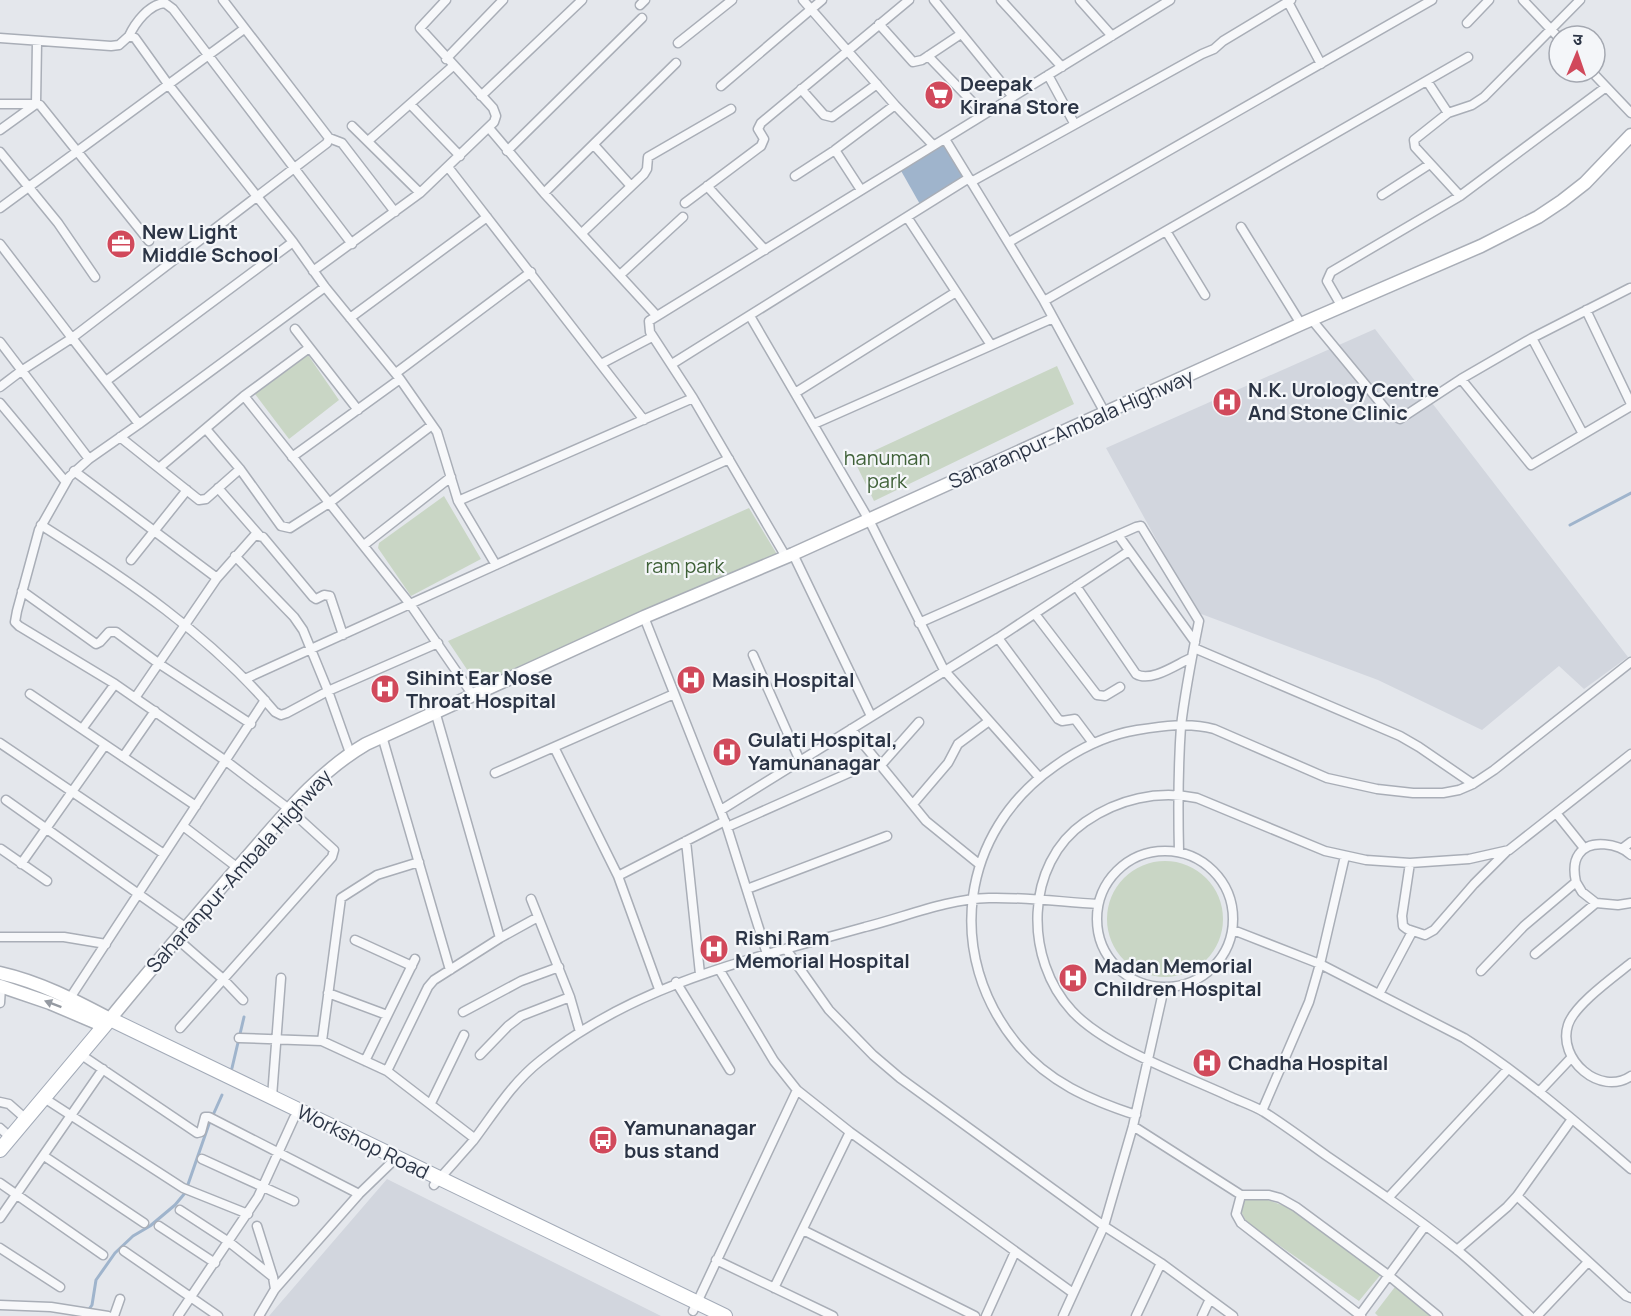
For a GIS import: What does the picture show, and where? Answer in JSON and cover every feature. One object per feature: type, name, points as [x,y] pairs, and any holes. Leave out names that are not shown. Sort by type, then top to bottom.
[{"type":"main road","name":"Saharanpur-Ambala Highway","points":[[0,1150],[5,1133],[26,1119],[185,927],[289,809],[328,770],[350,753],[472,694],[1481,246],[1538,217],[1585,183],[1631,135]]},
{"type":"main road","name":"Workshop Road","points":[[0,973],[25,979],[70,998],[107,1022],[294,1118],[390,1164],[437,1182]]},
{"type":"main road","name":"Workshop Road","points":[[1,986],[107,1022],[272,1097],[437,1182],[698,1310],[725,1316]]},
{"type":"street","points":[[223,0],[329,138],[342,143],[395,212]]},
{"type":"street","points":[[313,271],[420,193],[494,122],[496,113],[420,28],[446,0]]},
{"type":"street","points":[[446,59],[503,0]]},
{"type":"street","points":[[481,96],[582,0]]},
{"type":"street","points":[[678,43],[732,0]]},
{"type":"street","points":[[802,0],[933,145]]},
{"type":"street","points":[[721,86],[822,0]]},
{"type":"street","points":[[685,203],[761,146],[764,139],[758,126],[909,0]]},
{"type":"street","points":[[934,0],[1014,97]]},
{"type":"street","points":[[1001,0],[1062,67]]},
{"type":"street","points":[[1080,0],[1112,36]]},
{"type":"street","points":[[872,716],[789,555],[672,364],[652,337],[648,324],[657,315],[1170,0]]},
{"type":"street","points":[[1009,242],[1432,0]]},
{"type":"street","points":[[1467,23],[1490,0]]},
{"type":"street","points":[[1523,0],[1547,26]]},
{"type":"street","points":[[1557,24],[1580,0]]},
{"type":"street","points":[[672,364],[970,180],[1202,54],[1214,50],[1226,38],[1289,1],[1321,64]]},
{"type":"street","points":[[0,38],[115,46],[129,36],[135,24],[155,5],[165,3],[173,9],[352,244]]},
{"type":"street","points":[[507,151],[642,18]]},
{"type":"street","points":[[879,24],[913,62],[928,56],[961,34]]},
{"type":"street","points":[[0,208],[244,29]]},
{"type":"street","points":[[1460,195],[1415,147],[1414,140],[1448,113],[1472,105],[1484,97],[1547,34]]},
{"type":"street","points":[[129,36],[135,38],[168,84],[293,242],[325,287],[398,376],[432,424],[440,440],[458,501],[496,565]]},
{"type":"street","points":[[36,104],[37,42]]},
{"type":"street","points":[[928,56],[984,114]]},
{"type":"street","points":[[1044,301],[1468,57]]},
{"type":"street","points":[[544,193],[676,63]]},
{"type":"street","points":[[368,141],[453,66]]},
{"type":"street","points":[[1048,75],[1074,123]]},
{"type":"street","points":[[1427,81],[1448,113]]},
{"type":"street","points":[[801,88],[824,115],[832,117],[877,84]]},
{"type":"street","points":[[1603,84],[1631,113]]},
{"type":"street","points":[[1342,307],[1328,281],[1330,272],[1460,195],[1606,87]]},
{"type":"street","points":[[0,104],[40,105],[149,241]]},
{"type":"street","points":[[0,130],[36,104]]},
{"type":"street","points":[[410,104],[460,156]]},
{"type":"street","points":[[795,176],[835,150],[895,105]]},
{"type":"street","points":[[582,233],[647,170],[646,160],[651,154],[731,109]]},
{"type":"street","points":[[352,126],[420,193]]},
{"type":"street","points":[[489,128],[544,193],[657,315]]},
{"type":"street","points":[[0,387],[72,338],[327,143],[329,138]]},
{"type":"street","points":[[945,139],[1044,301],[1105,413]]},
{"type":"street","points":[[594,145],[631,186]]},
{"type":"street","points":[[835,150],[861,190]]},
{"type":"street","points":[[0,152],[58,223],[95,277]]},
{"type":"street","points":[[1382,195],[1430,164]]},
{"type":"street","points":[[448,167],[644,420]]},
{"type":"street","points":[[707,186],[765,250]]},
{"type":"street","points":[[350,318],[487,217]]},
{"type":"street","points":[[620,275],[683,217]]},
{"type":"street","points":[[908,217],[991,345]]},
{"type":"street","points":[[1241,228],[1307,322],[1393,417],[1400,419],[1461,379],[1532,338],[1630,288]]},
{"type":"street","points":[[1166,231],[1205,295]]},
{"type":"street","points":[[106,381],[293,242]]},
{"type":"street","points":[[0,243],[140,424]]},
{"type":"street","points":[[0,261],[6,252]]},
{"type":"street","points":[[292,457],[358,410],[531,272]]},
{"type":"street","points":[[180,1028],[334,854],[332,847],[289,809],[226,761],[115,684],[15,622],[41,525],[65,482],[74,471],[325,287]]},
{"type":"street","points":[[795,393],[956,292]]},
{"type":"street","points":[[1461,379],[1531,465],[1631,405],[1586,310]]},
{"type":"street","points":[[750,316],[868,520],[944,670],[1039,777]]},
{"type":"street","points":[[814,424],[1053,318]]},
{"type":"street","points":[[295,329],[358,410]]},
{"type":"street","points":[[601,363],[652,337]]},
{"type":"street","points":[[1532,338],[1583,434]]},
{"type":"street","points":[[0,342],[89,459]]},
{"type":"street","points":[[159,468],[244,396],[309,348]]},
{"type":"street","points":[[244,396],[410,604],[472,694]]},
{"type":"street","points":[[458,501],[693,398]]},
{"type":"street","points":[[0,403],[65,482]]},
{"type":"street","points":[[206,429],[240,469],[281,526],[290,528],[329,503],[432,424]]},
{"type":"street","points":[[120,437],[197,499],[202,500],[240,469]]},
{"type":"street","points":[[244,679],[729,459]]},
{"type":"street","points":[[74,471],[217,578]]},
{"type":"street","points":[[364,545],[451,477]]},
{"type":"street","points":[[218,488],[313,597],[316,599],[324,595],[330,596],[344,635]]},
{"type":"street","points":[[131,560],[187,490]]},
{"type":"street","points":[[41,525],[109,568],[185,624],[275,711],[281,714],[438,643]]},
{"type":"street","points":[[920,623],[1141,526],[1199,621],[1191,658],[1182,725],[1177,794],[1179,852]]},
{"type":"street","points":[[135,698],[217,578],[251,538],[259,535]]},
{"type":"street","points":[[1118,535],[1194,645],[1400,736],[1473,784]]},
{"type":"street","points":[[721,810],[998,638],[1128,551]]},
{"type":"street","points":[[235,556],[294,617],[303,630],[350,753]]},
{"type":"street","points":[[1076,586],[1136,675],[1152,676],[1191,658]]},
{"type":"street","points":[[22,591],[93,642],[98,644],[109,632],[116,632],[158,663],[251,724]]},
{"type":"street","points":[[1035,614],[1097,695],[1105,696],[1120,687]]},
{"type":"street","points":[[644,617],[721,810],[767,954]]},
{"type":"street","points":[[998,638],[1058,719],[1062,721],[1075,719],[1093,743]]},
{"type":"street","points":[[753,654],[800,761]]},
{"type":"street","points":[[1136,1115],[1088,1098],[1058,1082],[1045,1072],[1018,1046],[994,1010],[981,979],[973,934],[972,900],[987,845],[1005,813],[1018,796],[1039,777],[1093,743],[1126,732],[1182,725],[1214,729],[1327,778],[1348,784],[1429,794],[1459,790],[1494,770],[1631,662]]},
{"type":"street","points":[[82,729],[115,684]]},
{"type":"street","points":[[30,694],[196,806]]},
{"type":"street","points":[[495,773],[674,694]]},
{"type":"street","points":[[70,998],[266,700]]},
{"type":"street","points":[[123,756],[155,711]]},
{"type":"street","points":[[435,711],[500,938]]},
{"type":"street","points":[[913,804],[948,763],[958,744],[988,721]]},
{"type":"street","points":[[881,765],[919,722]]},
{"type":"street","points":[[851,729],[934,828],[980,864]]},
{"type":"street","points":[[382,736],[450,970]]},
{"type":"street","points":[[0,743],[164,854]]},
{"type":"street","points":[[21,864],[105,745]]},
{"type":"street","points":[[554,747],[618,876],[659,989]]},
{"type":"street","points":[[1410,863],[1403,926],[1425,936],[1434,930],[1474,884],[1509,850],[1631,754]]},
{"type":"street","points":[[618,876],[686,841],[853,771]]},
{"type":"street","points":[[1509,850],[1469,859],[1410,863],[1366,860],[1325,851],[1197,798],[1177,794],[1146,796],[1099,813],[1078,827],[1056,851],[1046,870],[1039,900],[1038,935],[1047,973],[1058,993],[1071,1010],[1099,1034],[1262,1111],[1388,1198],[1457,1250],[1530,1316]]},
{"type":"street","points":[[6,800],[185,927]]},
{"type":"street","points":[[1556,813],[1584,848]]},
{"type":"street","points":[[183,826],[238,868]]},
{"type":"street","points":[[747,889],[887,836]]},
{"type":"street","points":[[686,841],[700,974]]},
{"type":"street","points":[[1623,848],[1631,842]]},
{"type":"street","points":[[1631,855],[1623,848],[1595,845],[1584,848],[1575,864],[1576,882],[1582,892],[1596,903],[1618,905],[1631,903]]},
{"type":"street","points":[[2,849],[47,881]]},
{"type":"street","points":[[1158,851],[1179,852],[1199,860],[1215,872],[1227,889],[1233,909],[1233,930],[1227,948],[1217,965],[1202,977],[1184,985],[1164,988],[1144,985],[1126,976],[1111,962],[1101,945],[1096,925],[1098,904],[1112,876],[1119,868],[1137,856],[1158,851]]},
{"type":"street","points":[[1262,1111],[1301,1025],[1320,964],[1345,856]]},
{"type":"street","points":[[322,1041],[341,898],[377,875],[419,862]]},
{"type":"street","points":[[1481,971],[1524,926],[1576,882]]},
{"type":"street","points":[[437,1182],[526,1073],[580,1032],[659,989],[767,954],[972,900],[988,898],[1098,904]]},
{"type":"street","points":[[531,899],[559,967],[580,1032]]},
{"type":"street","points":[[1535,954],[1596,903]]},
{"type":"street","points":[[387,1071],[428,987],[500,938],[538,917]]},
{"type":"street","points":[[1233,930],[1320,964],[1464,1038],[1539,1092],[1631,1170]]},
{"type":"street","points":[[1379,994],[1412,932]]},
{"type":"street","points":[[0,937],[64,937],[106,944]]},
{"type":"street","points":[[176,938],[223,979],[243,1000]]},
{"type":"street","points":[[355,940],[413,963],[365,1061]]},
{"type":"street","points":[[786,949],[829,1010],[873,1055],[900,1078],[1233,1316]]},
{"type":"street","points":[[1631,963],[1603,985],[1574,1013],[1568,1025],[1567,1041],[1571,1058],[1588,1075],[1601,1080],[1615,1081],[1631,1076]]},
{"type":"street","points":[[464,1012],[521,981],[559,967]]},
{"type":"street","points":[[719,969],[774,1061],[797,1090],[850,1132],[1073,1293]]},
{"type":"street","points":[[272,1097],[281,978]]},
{"type":"street","points":[[676,982],[730,1070]]},
{"type":"street","points":[[0,1003],[1,986]]},
{"type":"street","points":[[1063,1316],[1104,1226],[1136,1115],[1164,988]]},
{"type":"street","points":[[328,993],[387,1015]]},
{"type":"street","points":[[480,1054],[521,1016],[570,997]]},
{"type":"street","points":[[431,1103],[464,1035]]},
{"type":"street","points":[[239,1038],[322,1041],[387,1071],[474,1138]]},
{"type":"street","points":[[80,1054],[197,1133],[201,1132],[206,1118],[212,1119],[359,1194]]},
{"type":"street","points":[[1539,1092],[1571,1058]]},
{"type":"street","points":[[1388,1198],[1508,1068]]},
{"type":"street","points":[[0,1218],[104,1069]]},
{"type":"street","points":[[698,1310],[716,1260],[797,1090]]},
{"type":"street","points":[[44,1098],[186,1189],[248,1214]]},
{"type":"street","points":[[0,1102],[9,1104],[26,1119]]},
{"type":"street","points":[[178,1316],[248,1214],[263,1187],[294,1118]]},
{"type":"street","points":[[1457,1250],[1517,1196],[1572,1119]]},
{"type":"street","points":[[1133,1126],[1241,1195],[1269,1195],[1288,1202],[1388,1275],[1438,1316]]},
{"type":"street","points":[[774,1288],[850,1132]]},
{"type":"street","points":[[44,1156],[144,1223]]},
{"type":"street","points":[[202,1160],[294,1201]]},
{"type":"street","points":[[259,1316],[275,1289],[359,1194],[390,1164]]},
{"type":"street","points":[[0,1183],[103,1255]]},
{"type":"street","points":[[1241,1195],[1236,1214],[1241,1223],[1360,1316],[1425,1226]]},
{"type":"street","points":[[1517,1196],[1588,1262],[1631,1298]]},
{"type":"street","points":[[180,1210],[230,1242],[273,1277]]},
{"type":"street","points":[[159,1226],[214,1263]]},
{"type":"street","points":[[257,1226],[275,1289]]},
{"type":"street","points":[[803,1230],[975,1316]]},
{"type":"street","points":[[0,1248],[60,1287]]},
{"type":"street","points":[[124,1251],[218,1316]]},
{"type":"street","points":[[986,1316],[1016,1252]]},
{"type":"street","points":[[716,1260],[833,1316]]},
{"type":"street","points":[[1537,1316],[1588,1262]]},
{"type":"street","points":[[1136,1316],[1161,1263]]},
{"type":"street","points":[[114,1316],[120,1299]]},
{"type":"street","points":[[1202,1316],[1210,1299]]},
{"type":"street","points":[[0,1305],[51,1307],[108,1316]]},
{"type":"shaded area","points":[[1375,329],[1628,657],[1584,689],[1559,666],[1482,730],[1378,680],[1196,612],[1106,448]]},
{"type":"shaded area","points":[[387,1179],[661,1316],[269,1316]]},
{"type":"green space","points":[[308,355],[339,400],[289,439],[255,394]]},
{"type":"green space","name":"hanuman park","points":[[1057,366],[1074,404],[874,501],[854,460]]},
{"type":"green space","points":[[444,496],[481,559],[411,596],[378,548],[379,543]]},
{"type":"green space","name":"ram park","points":[[749,508],[778,556],[478,686],[448,641]]},
{"type":"green space","points":[[1165,861],[1187,865],[1206,878],[1219,897],[1223,919],[1219,941],[1206,960],[1187,973],[1165,977],[1143,973],[1124,960],[1111,941],[1107,919],[1111,897],[1124,878],[1143,865]]},
{"type":"green space","points":[[1257,1196],[1290,1208],[1382,1273],[1359,1301],[1247,1223],[1241,1211],[1244,1197]]},
{"type":"green space","points":[[1398,1283],[1436,1316],[1378,1316],[1375,1313]]},
{"type":"water","points":[[942,143],[964,179],[921,206],[900,169]]},
{"type":"waterway","points":[[1570,525],[1631,493]]},
{"type":"waterway","points":[[232,1068],[244,1017]]},
{"type":"waterway","points":[[87,1312],[92,1305],[96,1280],[115,1253],[133,1236],[150,1226],[175,1205],[185,1193],[209,1124],[222,1095]]},
{"type":"place","name":"Deepak Kirana Store","points":[[939,95]]},
{"type":"place","name":"New Light Middle School","points":[[121,244]]},
{"type":"place","name":"N.K. Urology Centre And Stone Clinic","points":[[1227,402]]},
{"type":"place","name":"Masih Hospital","points":[[691,680]]},
{"type":"place","name":"Sihint Ear Nose Throat Hospital","points":[[385,689]]},
{"type":"place","name":"Gulati Hospital, Yamunanagar","points":[[727,752]]},
{"type":"place","name":"Rishi Ram Memorial Hospital","points":[[714,949]]},
{"type":"place","name":"Madan Memorial Children Hospital","points":[[1073,978]]},
{"type":"place","name":"Chadha Hospital","points":[[1207,1063]]},
{"type":"place","name":"Yamunanagar bus stand","points":[[603,1140]]}]
